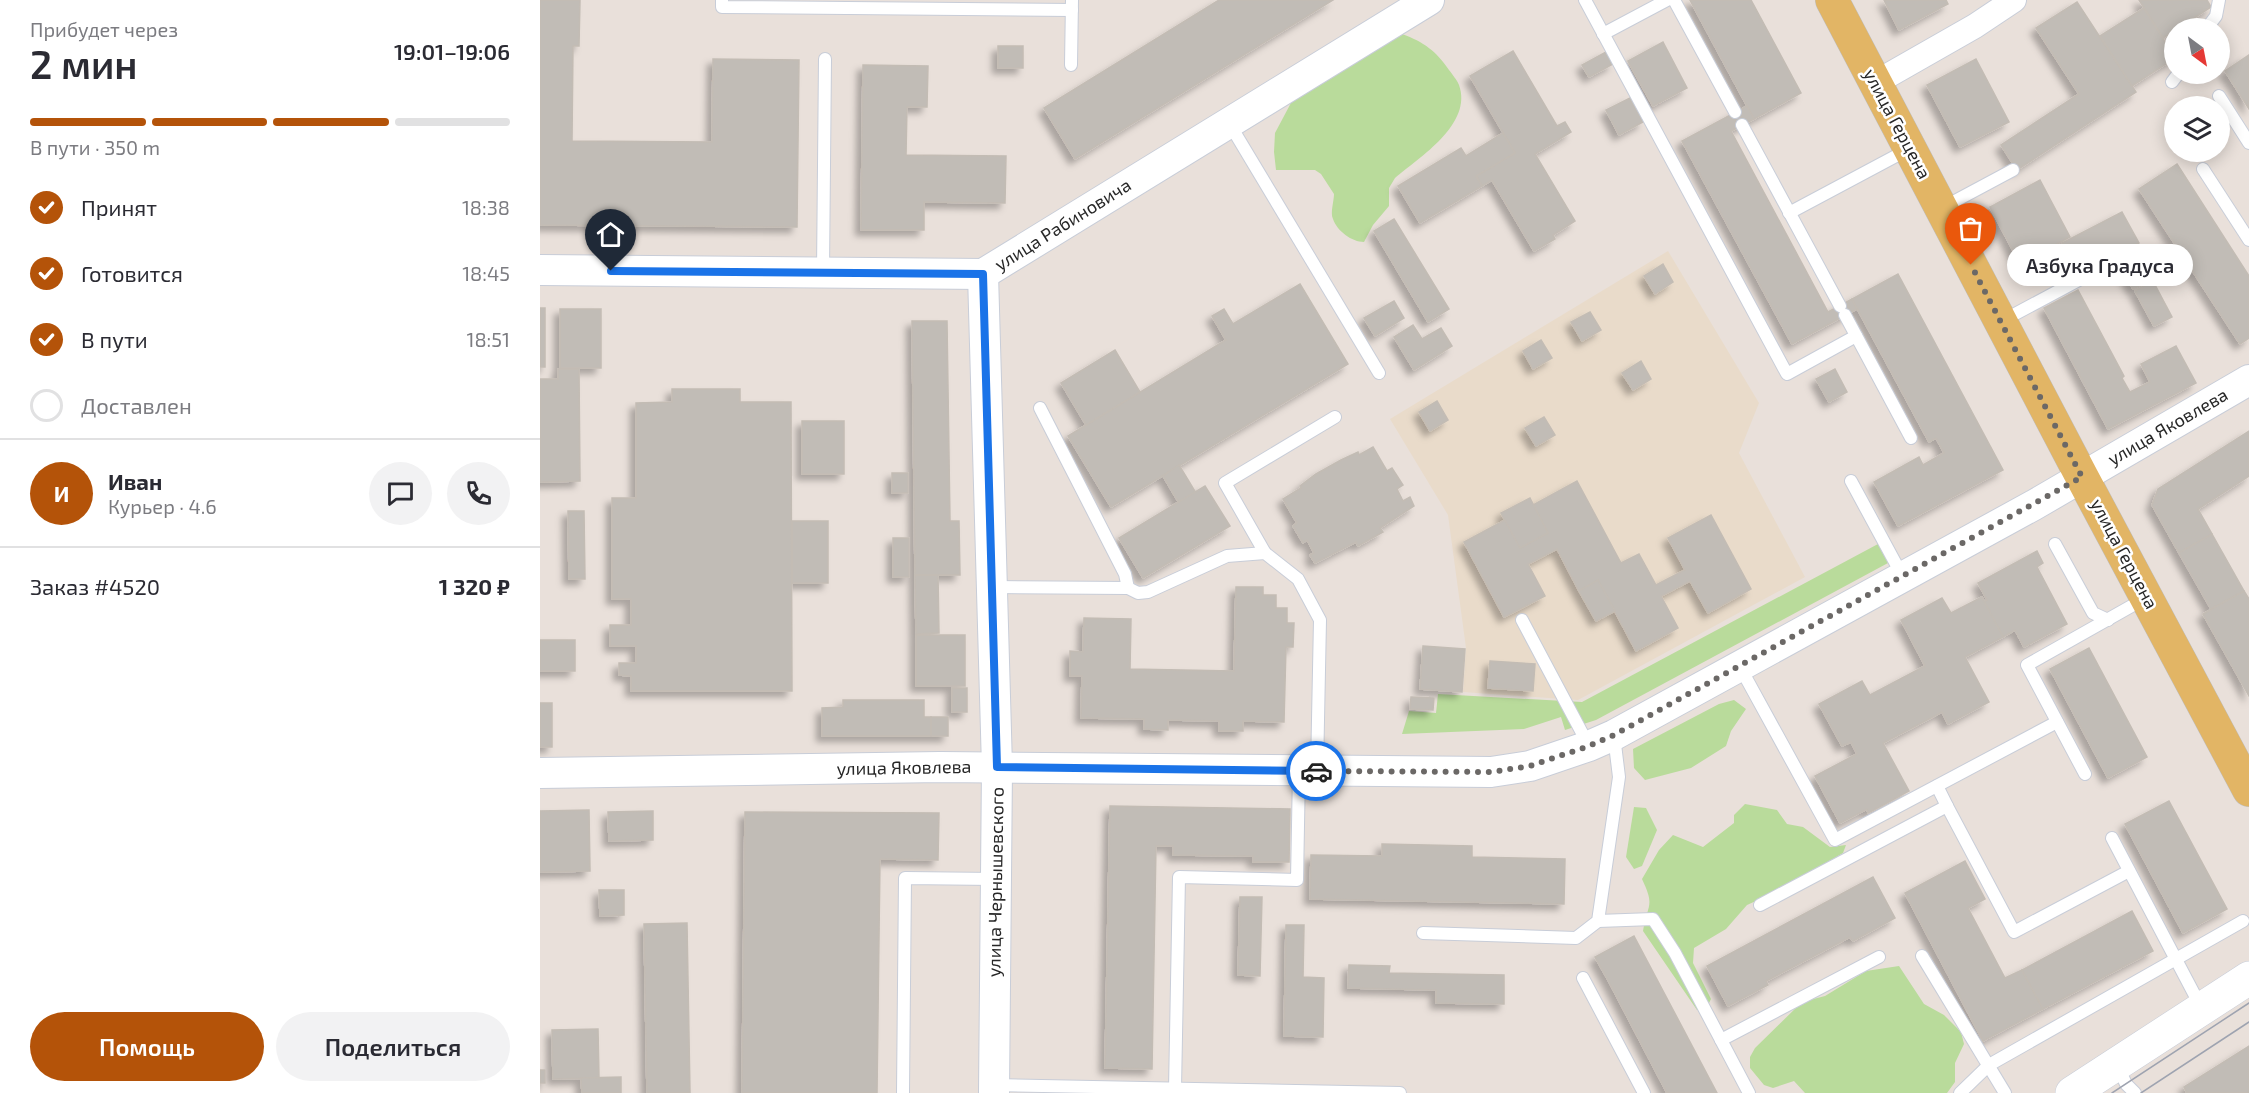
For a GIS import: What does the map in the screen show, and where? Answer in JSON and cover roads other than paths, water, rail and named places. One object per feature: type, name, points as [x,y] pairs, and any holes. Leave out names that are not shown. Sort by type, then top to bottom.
[{"type":"main road","name":"улица Герцена","points":[[1832,0],[2249,790]]},
{"type":"main road","points":[[2072,1093],[2249,978]]},
{"type":"street","name":"улица Рабиновича","points":[[540,270],[983,274],[1429,0]]},
{"type":"street","points":[[1875,83],[1975,26],[2014,0]]},
{"type":"street","name":"улица Чернышевского","points":[[983,274],[997,767],[994,1089]]},
{"type":"street","name":"улица Яковлева","points":[[540,773],[997,767],[1491,772],[1530,766],[1601,741],[1903,577],[2249,380]]},
{"type":"lane","points":[[722,0],[722,7],[1072,5],[1071,65]]},
{"type":"lane","points":[[1585,0],[1787,374],[1856,336]]},
{"type":"lane","points":[[1603,34],[1668,0]]},
{"type":"lane","points":[[1674,0],[1735,112]]},
{"type":"lane","points":[[2215,18],[2220,0]]},
{"type":"lane","points":[[823,273],[825,59]]},
{"type":"lane","points":[[2230,113],[2249,143]]},
{"type":"lane","points":[[1228,122],[1379,373]]},
{"type":"lane","points":[[1742,125],[1911,438]]},
{"type":"lane","points":[[1789,213],[1910,148]]},
{"type":"lane","points":[[2203,169],[2249,240]]},
{"type":"lane","points":[[1942,208],[2013,170]]},
{"type":"lane","points":[[2001,321],[2103,267]]},
{"type":"lane","points":[[1040,408],[1125,574],[1128,588]]},
{"type":"lane","points":[[1175,1089],[1179,877],[1297,879],[1308,771],[1320,620],[1298,579],[1265,553],[1225,483],[1335,417]]},
{"type":"lane","points":[[1851,481],[1903,577]]},
{"type":"lane","points":[[2055,544],[2093,613],[2108,620]]},
{"type":"lane","points":[[992,587],[1128,588],[1138,593],[1148,592],[1227,556],[1265,553]]},
{"type":"lane","points":[[2085,774],[2027,665],[2148,597]]},
{"type":"lane","points":[[1522,620],[1601,741],[1619,777],[1598,921]]},
{"type":"lane","points":[[1739,666],[1835,840],[2057,722]]},
{"type":"lane","points":[[1937,786],[2014,932],[2129,871]]},
{"type":"lane","points":[[1760,905],[1947,806]]},
{"type":"lane","points":[[2112,838],[2202,1008]]},
{"type":"lane","points":[[903,1093],[905,878],[996,879]]},
{"type":"lane","points":[[1423,933],[1576,938],[1598,921],[1653,919],[1675,953],[1749,1093]]},
{"type":"lane","points":[[1960,1093],[1989,1065],[2177,961],[2244,921]]},
{"type":"lane","points":[[1922,956],[2005,1093]]},
{"type":"lane","points":[[1721,1040],[1879,957]]},
{"type":"lane","points":[[1583,978],[1644,1093]]},
{"type":"lane","points":[[2117,1065],[2126,1084],[2135,1093]]},
{"type":"lane","points":[[994,1089],[1400,1093]]},
{"type":"tram line","points":[[2112,1093],[2249,1003]]},
{"type":"tram line","points":[[2141,1093],[2249,1022]]},
{"type":"place","name":"Азбука Градуса","points":[[1971,265]]}]
